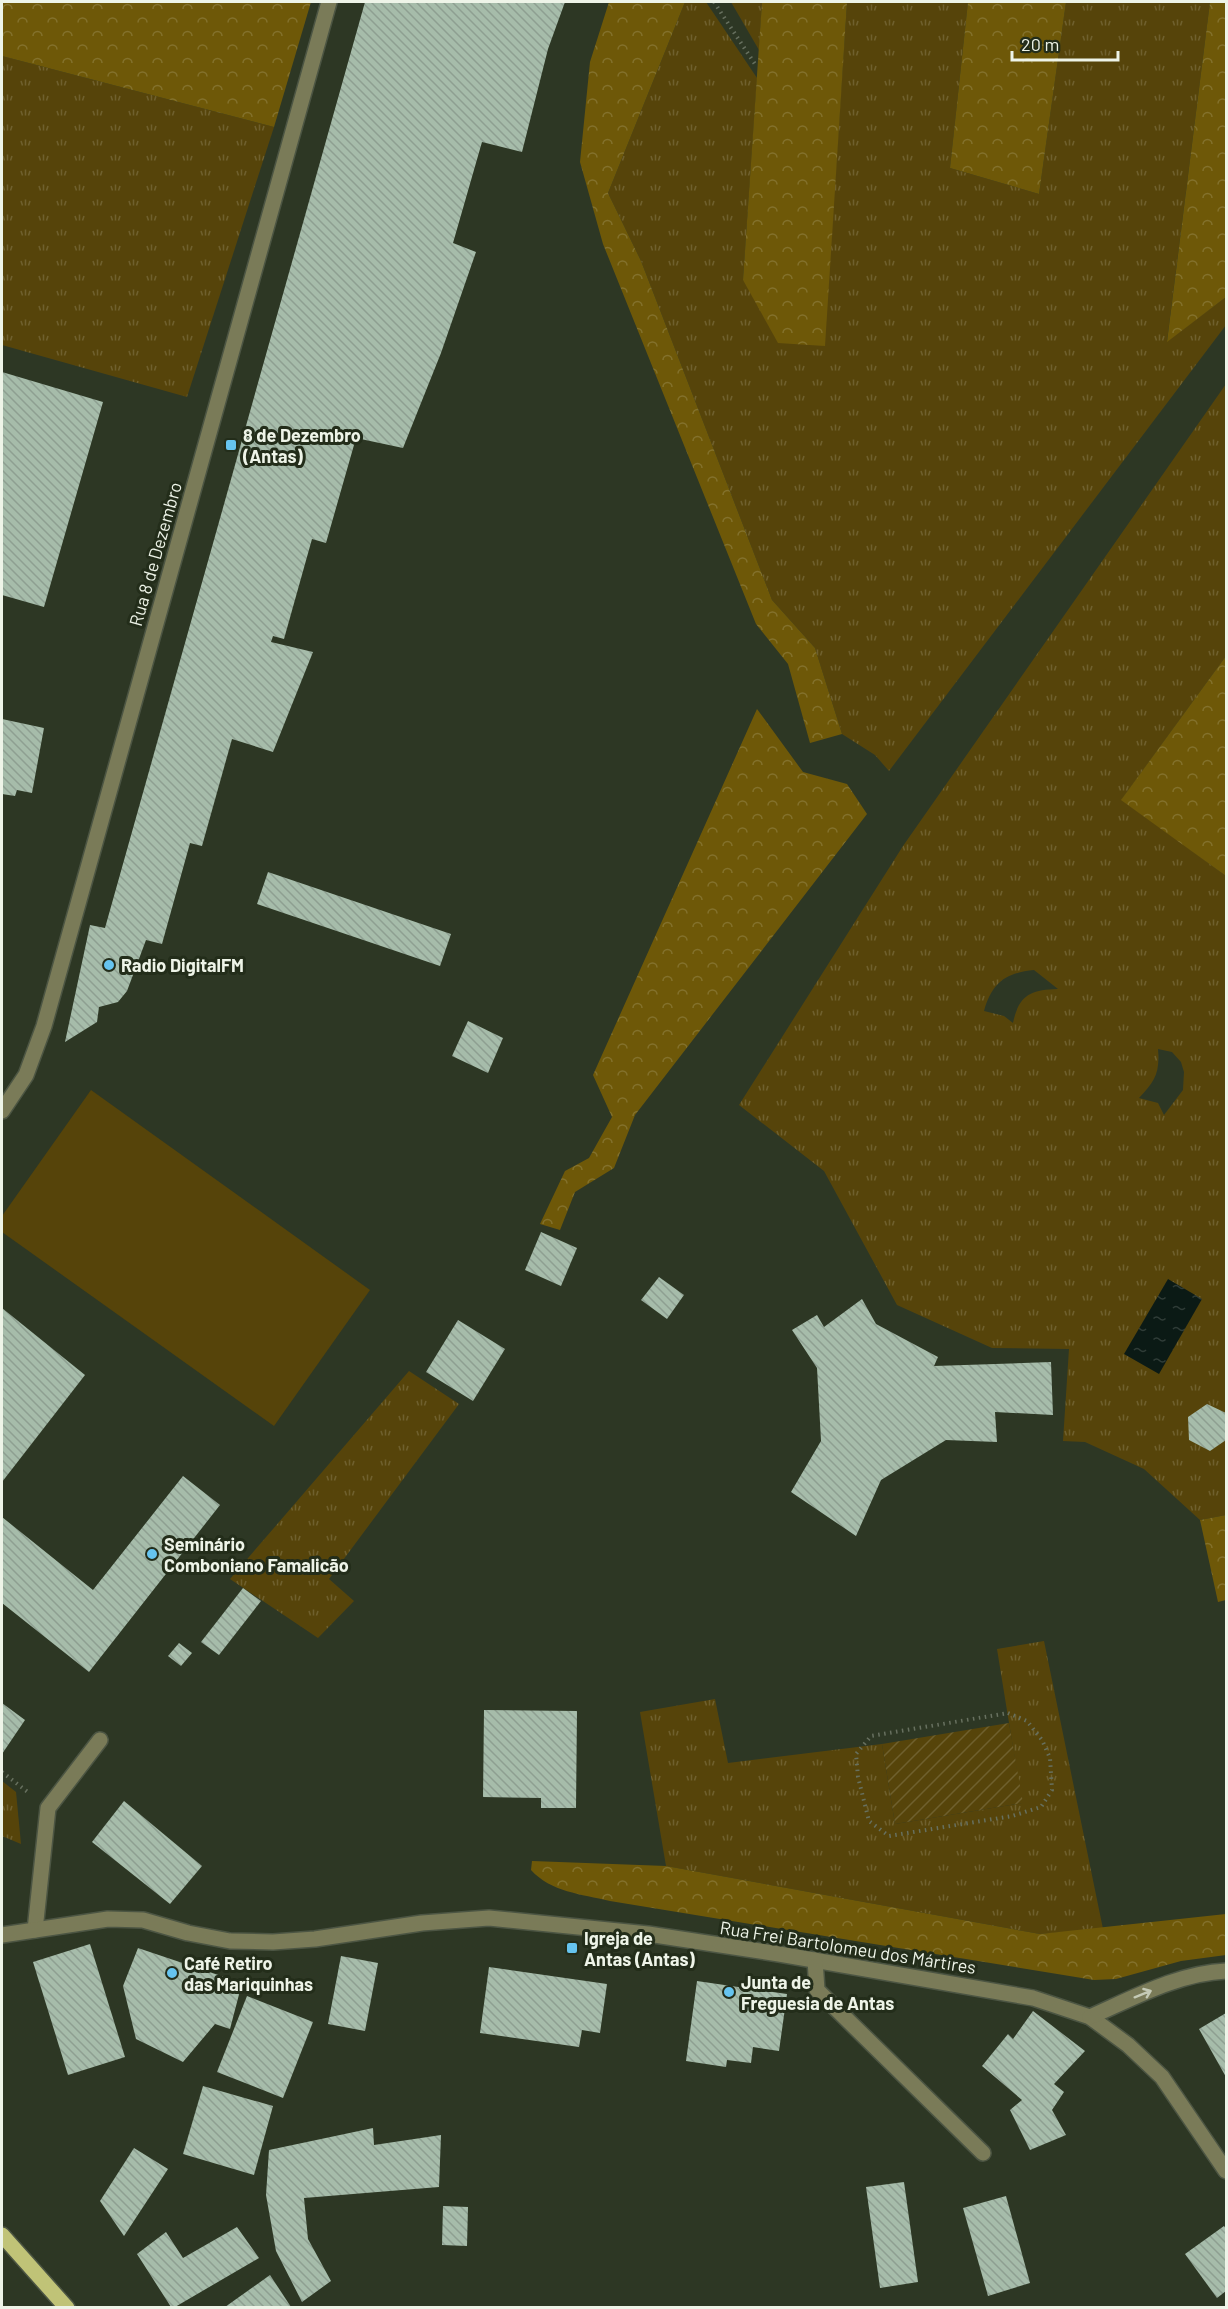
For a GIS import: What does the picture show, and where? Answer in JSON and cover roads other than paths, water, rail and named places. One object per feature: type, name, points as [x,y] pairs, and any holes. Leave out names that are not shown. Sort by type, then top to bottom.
[{"type":"main road","points":[[2,2235],[67,2307]]},
{"type":"street","name":"Rua 8 de Dezembro","points":[[2,1111],[26,1075],[44,1026],[329,2]]},
{"type":"street","points":[[35,1930],[48,1808],[100,1740]]},
{"type":"street","name":"Rua Frei Bartolomeu dos Mártires","points":[[2,1935],[108,1919],[143,1920],[188,1933],[230,1941],[273,1942],[315,1939],[422,1923],[489,1918],[648,1934],[1033,1998],[1090,2017],[1128,2044],[1162,2077],[1227,2171]]},
{"type":"street","points":[[815,1960],[817,1990],[983,2153]]},
{"type":"street","points":[[1090,2017],[1164,1985],[1208,1972],[1227,1971]]},
{"type":"water","points":[[1168,1279],[1202,1299],[1159,1374],[1124,1354]]},
{"type":"place","name":"8 de Dezembro (Antas)","points":[[231,445]]},
{"type":"place","name":"Radio DigitalFM","points":[[109,965]]},
{"type":"place","name":"Seminário Comboniano Famalicão","points":[[152,1554]]},
{"type":"place","name":"Igreja de Antas (Antas)","points":[[572,1948]]},
{"type":"place","name":"Café Retiro das Mariquinhas","points":[[172,1973]]},
{"type":"place","name":"Junta de Freguesia de Antas","points":[[729,1992]]}]
